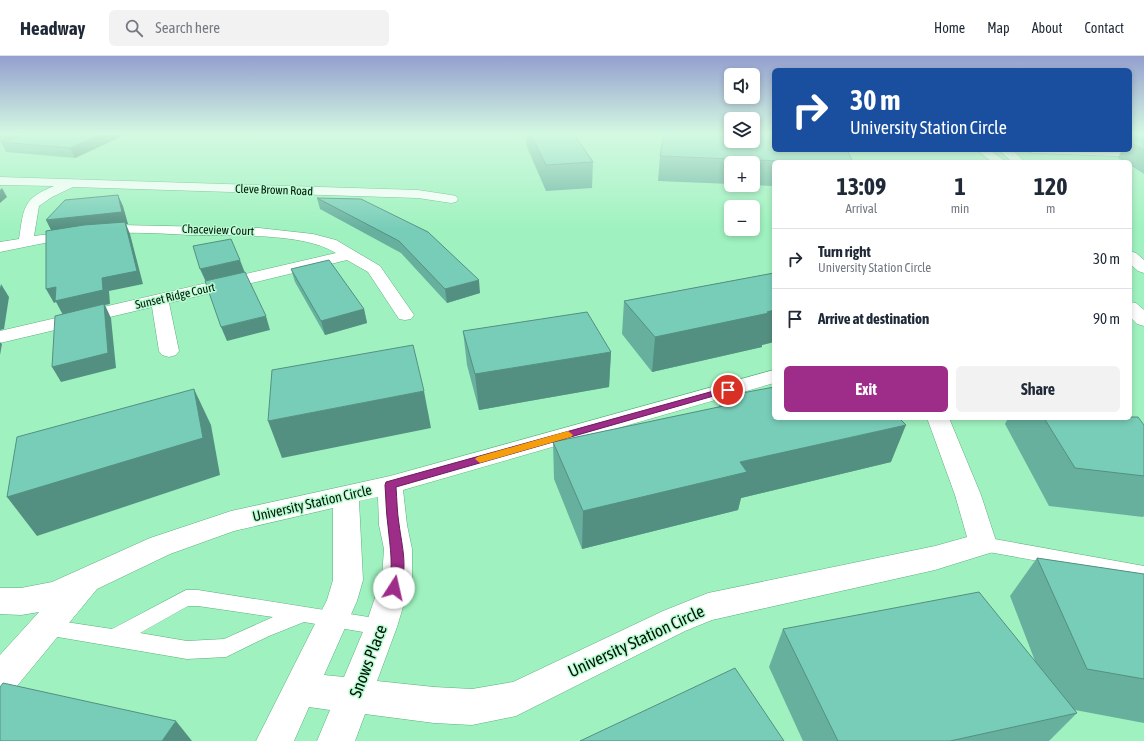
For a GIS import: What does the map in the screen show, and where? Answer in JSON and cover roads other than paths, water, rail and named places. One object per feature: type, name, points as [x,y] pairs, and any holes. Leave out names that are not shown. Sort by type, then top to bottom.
[{"type":"street","name":"Cleve Brown Road","points":[[0,181],[418,194],[451,199]]},
{"type":"street","points":[[26,242],[29,216],[33,203],[44,195],[71,184]]},
{"type":"street","name":"Chaceview Court","points":[[0,247],[91,231],[120,229],[251,231],[313,238],[331,242],[374,269],[405,315]]},
{"type":"street","name":"Sunset Ridge Court","points":[[0,337],[322,262],[349,254]]},
{"type":"street","points":[[1132,258],[1144,268]]},
{"type":"street","points":[[160,300],[170,351]]},
{"type":"street","points":[[1132,309],[1144,320]]},
{"type":"street","name":"University Station Circle","points":[[0,601],[14,603],[57,594],[160,546],[231,521],[390,485],[772,377]]},
{"type":"street","points":[[939,420],[968,495],[983,544]]},
{"type":"street","name":"Snows Place","points":[[336,741],[381,627],[397,577],[398,549],[393,526],[390,485]]},
{"type":"street","points":[[275,741],[300,689],[318,616],[342,601],[348,580],[346,496]]},
{"type":"street","name":"University Station Circle","points":[[300,689],[434,705],[472,707],[516,699],[674,621],[708,607],[935,558],[983,544]]},
{"type":"street","name":"University Station Circle","points":[[0,680],[86,580]]},
{"type":"lane","points":[[983,544],[1144,573]]},
{"type":"lane","points":[[114,638],[186,598],[198,598],[381,627]]},
{"type":"lane","points":[[46,627],[187,650],[226,648],[262,630],[318,616]]}]
